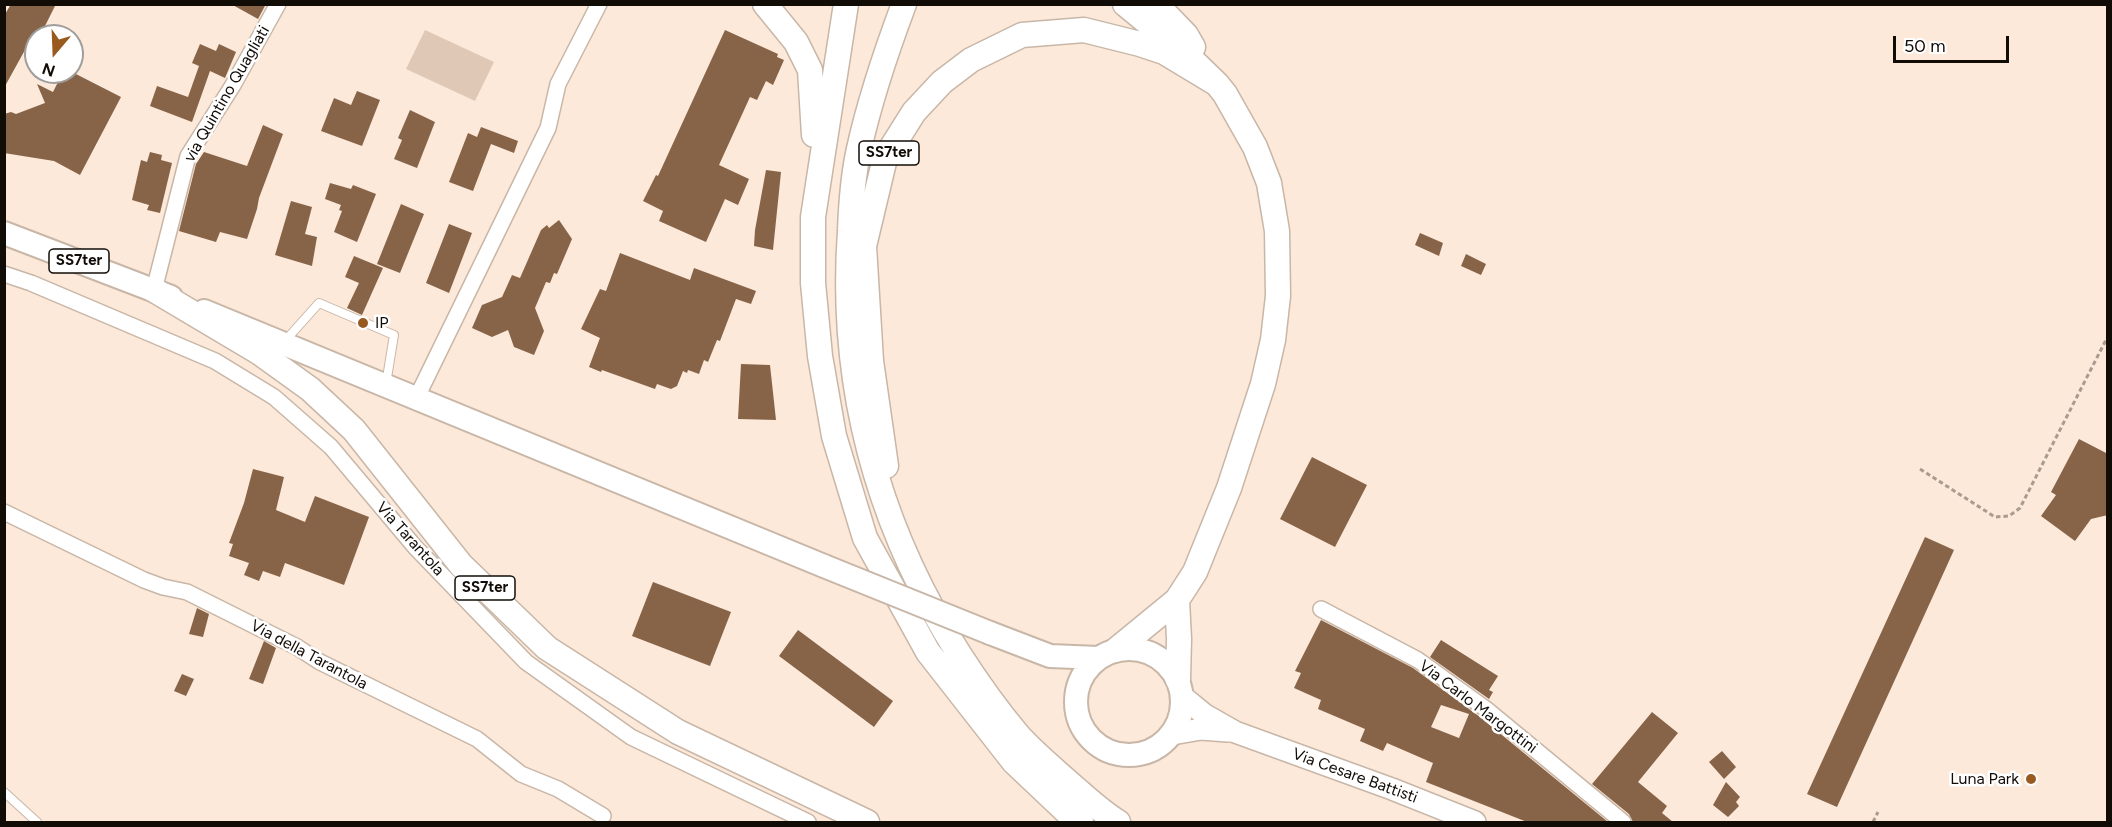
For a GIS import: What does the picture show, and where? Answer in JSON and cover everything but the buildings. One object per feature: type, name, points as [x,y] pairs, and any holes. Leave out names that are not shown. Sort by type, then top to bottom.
[{"type":"highway","points":[[765,4],[796,42],[810,70],[817,185]]},
{"type":"highway","points":[[846,4],[813,217],[813,283],[820,356],[834,436],[865,538],[928,652],[1014,762],[1081,822]]},
{"type":"highway","points":[[904,4],[882,60],[859,150],[851,206],[847,273],[853,375],[869,453],[897,537],[914,575],[940,625],[981,688],[1019,736],[1064,778],[1118,822]]},
{"type":"highway","points":[[1108,654],[1177,600],[1195,572],[1229,488],[1263,384],[1271,351],[1278,296],[1277,231],[1269,183],[1255,147],[1225,94],[1216,84],[1186,54],[1125,4]]},
{"type":"highway","points":[[1155,4],[1186,35],[1216,84]]},
{"type":"highway","name":"SS7ter","points":[[897,537],[872,361],[864,246],[885,158],[914,112],[942,82],[971,60],[1022,35],[1084,30],[1140,44],[1164,52],[1216,84]]},
{"type":"highway","name":"SS7ter","points":[[154,290],[260,353],[309,389],[354,430],[461,565],[547,648],[678,732],[867,822]]},
{"type":"highway","points":[[1177,600],[1180,688]]},
{"type":"main road","name":"SS7ter","points":[[4,233],[154,290],[824,566],[1050,656]]},
{"type":"main road","points":[[1050,656],[1108,654],[1134,649],[1152,654],[1167,665],[1180,688],[1180,716],[1172,734],[1159,746],[1143,753],[1126,755],[1109,751],[1094,742],[1083,728],[1077,711],[1077,694],[1084,673],[1108,654]]},
{"type":"main road","points":[[1050,656],[1077,694]]},
{"type":"main road","name":"Via Cesare Battisti","points":[[1180,688],[1205,715],[1235,732],[1475,822]]},
{"type":"main road","name":"Via Cesare Battisti","points":[[1172,734],[1201,729],[1235,732]]},
{"type":"street","name":"via Quintino Quagliati","points":[[154,290],[188,156],[233,85],[278,4]]},
{"type":"street","points":[[416,399],[548,128],[558,84],[599,4]]},
{"type":"street","name":"Via Tarantola","points":[[4,274],[31,283],[215,362],[274,397],[331,447],[415,547],[526,662],[631,737],[808,822]]},
{"type":"street","name":"Via della Tarantola","points":[[4,512],[144,580],[187,592],[297,647],[320,662],[477,740],[521,774],[558,789],[603,816]]},
{"type":"street","name":"Via Carlo Margottini","points":[[1321,609],[1418,660],[1486,709],[1623,822]]},
{"type":"lane","points":[[284,344],[319,303],[394,335],[386,385]]},
{"type":"lane","points":[[4,792],[37,822]]},
{"type":"path","points":[[1920,470],[1995,517],[2009,516],[2019,508],[2108,336]]},
{"type":"path","points":[[1873,822],[1878,812]]},
{"type":"shaded area","points":[[425,30],[494,62],[475,101],[406,69]]},
{"type":"place","name":"IP","points":[[363,323]]},
{"type":"place","name":"Luna Park","points":[[2031,779]]}]
